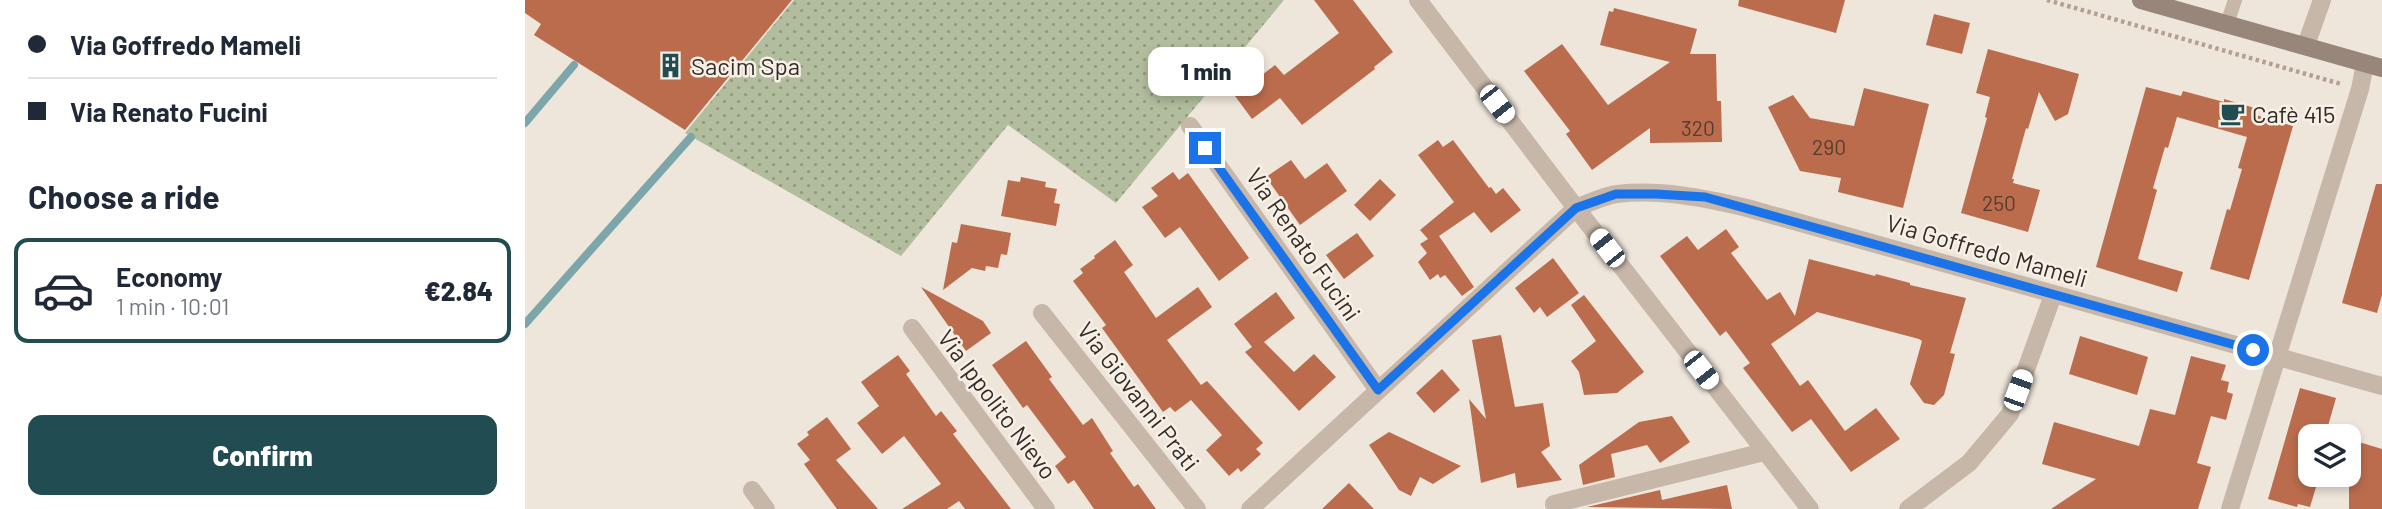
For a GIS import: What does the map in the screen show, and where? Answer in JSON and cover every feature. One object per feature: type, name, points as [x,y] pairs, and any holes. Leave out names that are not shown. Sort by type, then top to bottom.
[{"type":"main road","points":[[2141,0],[2374,66]]},
{"type":"street","points":[[1418,0],[1810,509]]},
{"type":"street","points":[[2307,45],[2322,0]]},
{"type":"street","points":[[2230,509],[2360,89],[2374,66]]},
{"type":"street","name":"Via Renato Fucini","points":[[1190,126],[1378,390]]},
{"type":"street","name":"Via Goffredo Mameli","points":[[1576,208],[1616,194],[1705,197],[2382,386]]},
{"type":"street","points":[[1250,509],[1576,208]]},
{"type":"street","points":[[1908,509],[1969,463],[2010,414],[2053,295]]},
{"type":"street","name":"Via Giovanni Prati","points":[[1042,313],[1197,509]]},
{"type":"street","name":"Via Ippolito Nievo","points":[[912,328],[1045,509]]},
{"type":"street","points":[[1554,504],[1764,452]]},
{"type":"street","points":[[752,491],[766,509]]},
{"type":"lane","points":[[2227,24],[2235,0]]},
{"type":"path","points":[[2047,0],[2360,89]]},
{"type":"green space","points":[[794,0],[1284,0],[1116,203],[1008,125],[901,256],[685,133]]},
{"type":"building","name":"Sacim Spa","points":[[525,0],[792,0],[685,130],[534,35],[541,24],[525,13]]},
{"type":"building","points":[[1314,0],[1353,0],[1393,52],[1302,125],[1280,98],[1252,119],[1235,96],[1275,65],[1284,75],[1339,33]]},
{"type":"building","points":[[1739,0],[1845,0],[1836,33],[1738,6]]},
{"type":"building","points":[[1614,8],[1697,29],[1690,54],[1716,54],[1717,101],[1721,101],[1722,142],[1650,143],[1650,128],[1592,170],[1566,134],[1570,131],[1524,71],[1562,44],[1608,105],[1670,62],[1600,45],[1609,11],[1613,12]]},
{"type":"building","points":[[1934,14],[1970,23],[1962,54],[1926,45]]},
{"type":"building","points":[[1988,49],[2079,74],[2068,114],[2055,121],[2039,92],[2028,129],[2026,128],[2012,179],[2013,183],[2040,190],[2028,232],[1961,213],[1987,118],[1985,117],[1990,97],[1976,93]]},
{"type":"building","points":[[2146,87],[2181,96],[2183,91],[2224,102],[2224,99],[2258,109],[2256,115],[2293,126],[2249,280],[2210,269],[2242,169],[2238,168],[2247,137],[2177,117],[2153,188],[2157,190],[2138,259],[2183,272],[2177,292],[2096,267]]},
{"type":"building","points":[[1864,88],[1929,104],[1903,208],[1838,192],[1841,178],[1800,171],[1768,107],[1793,95],[1810,118],[1854,126]]},
{"type":"building","points":[[1438,140],[1443,147],[1453,140],[1489,188],[1496,194],[1503,188],[1521,210],[1491,233],[1474,212],[1439,236],[1474,287],[1462,296],[1445,275],[1440,278],[1438,274],[1430,280],[1418,262],[1427,253],[1420,244],[1428,239],[1420,230],[1454,202],[1418,155]]},
{"type":"building","points":[[1291,160],[1305,179],[1327,163],[1347,191],[1300,225],[1266,177]]},
{"type":"building","points":[[1173,172],[1179,180],[1188,173],[1249,258],[1219,281],[1180,227],[1165,238],[1142,207],[1158,196],[1151,188]]},
{"type":"building","points":[[1021,177],[1046,182],[1045,187],[1057,189],[1054,203],[1060,204],[1056,226],[1001,216],[1008,180],[1020,182]]},
{"type":"building","points":[[1380,179],[1396,195],[1370,221],[1354,205]]},
{"type":"building","points":[[2376,184],[2382,184],[2382,295],[2377,313],[2342,303]]},
{"type":"building","points":[[961,224],[1011,233],[1007,255],[1001,254],[998,268],[986,266],[985,271],[972,268],[943,290],[952,242],[957,243]]},
{"type":"building","points":[[1726,229],[1739,247],[1731,253],[1767,300],[1780,292],[1795,316],[1809,259],[1966,298],[1950,353],[1955,354],[1944,395],[1934,405],[1924,403],[1910,384],[1922,341],[1919,339],[1817,312],[1771,344],[1800,386],[1808,380],[1845,431],[1876,408],[1900,439],[1851,472],[1811,419],[1792,432],[1743,368],[1750,363],[1726,331],[1720,336],[1660,256],[1687,236],[1698,250]]},
{"type":"building","points":[[1357,233],[1374,256],[1344,279],[1326,255]]},
{"type":"building","points":[[1115,240],[1133,265],[1124,272],[1156,318],[1198,287],[1212,307],[1167,340],[1201,385],[1207,381],[1263,443],[1256,449],[1261,454],[1241,472],[1238,468],[1229,476],[1206,450],[1222,435],[1191,400],[1175,412],[1170,407],[1163,412],[1102,328],[1106,325],[1073,281],[1083,273],[1080,269]]},
{"type":"building","points":[[1553,258],[1579,293],[1547,317],[1540,307],[1534,313],[1515,288]]},
{"type":"building","points":[[921,287],[983,321],[991,333],[966,351]]},
{"type":"building","points":[[1276,292],[1295,318],[1264,342],[1294,372],[1314,354],[1336,377],[1299,411],[1245,352],[1252,347],[1234,324]]},
{"type":"building","points":[[1584,295],[1644,372],[1617,393],[1584,395],[1579,372],[1571,361],[1596,341],[1571,305]]},
{"type":"building","points":[[1501,335],[1515,407],[1543,403],[1550,446],[1541,452],[1562,480],[1517,488],[1515,473],[1481,483],[1469,399],[1486,419],[1472,340]]},
{"type":"building","points":[[2080,336],[2148,357],[2137,395],[2069,374]]},
{"type":"building","points":[[1026,341],[1052,377],[1049,379],[1083,425],[1092,418],[1113,451],[1110,453],[1134,487],[1138,484],[1156,509],[1094,509],[1074,480],[1068,484],[1055,466],[1066,457],[1027,405],[1023,408],[992,365]]},
{"type":"building","points":[[898,355],[910,371],[906,374],[936,416],[941,411],[957,431],[953,434],[1011,509],[965,509],[959,501],[947,509],[902,509],[941,484],[904,436],[882,454],[857,423],[879,406],[861,382]]},
{"type":"building","points":[[2191,356],[2226,365],[2221,380],[2229,382],[2227,392],[2233,394],[2226,420],[2211,416],[2197,463],[2211,467],[2198,509],[2051,509],[2096,479],[2042,464],[2054,422],[2139,446],[2150,409],[2175,415]]},
{"type":"building","points":[[1442,369],[1460,390],[1434,413],[1416,393]]},
{"type":"building","points":[[2300,388],[2336,398],[2329,424],[2298,424],[2298,487],[2316,487],[2310,507],[2298,504],[2297,507],[2268,499]]},
{"type":"building","points":[[1672,416],[1690,442],[1660,463],[1647,445],[1611,454],[1615,477],[1583,485],[1579,465],[1639,422]]},
{"type":"building","points":[[827,417],[851,449],[836,460],[878,509],[837,509],[804,464],[810,460],[797,444],[809,435],[807,432]]},
{"type":"building","points":[[1389,432],[1461,466],[1433,484],[1420,477],[1411,496],[1399,490],[1369,445]]},
{"type":"building","points":[[2361,443],[2382,449],[2382,509],[2349,509],[2349,487],[2361,487]]},
{"type":"building","points":[[1349,483],[1374,509],[1322,509]]},
{"type":"building","points":[[1727,485],[1732,509],[1587,507],[1660,490],[1662,500]]},
{"type":"waterway","points":[[525,123],[574,65]]},
{"type":"waterway","points":[[525,324],[691,137]]},
{"type":"place","name":"Sacim Spa","points":[[671,65]]},
{"type":"place","name":"Cafè 415","points":[[2232,113]]},
{"type":"route","points":[[1205,148],[1378,390],[1576,208],[1616,194],[1705,197],[2253,350]]}]
